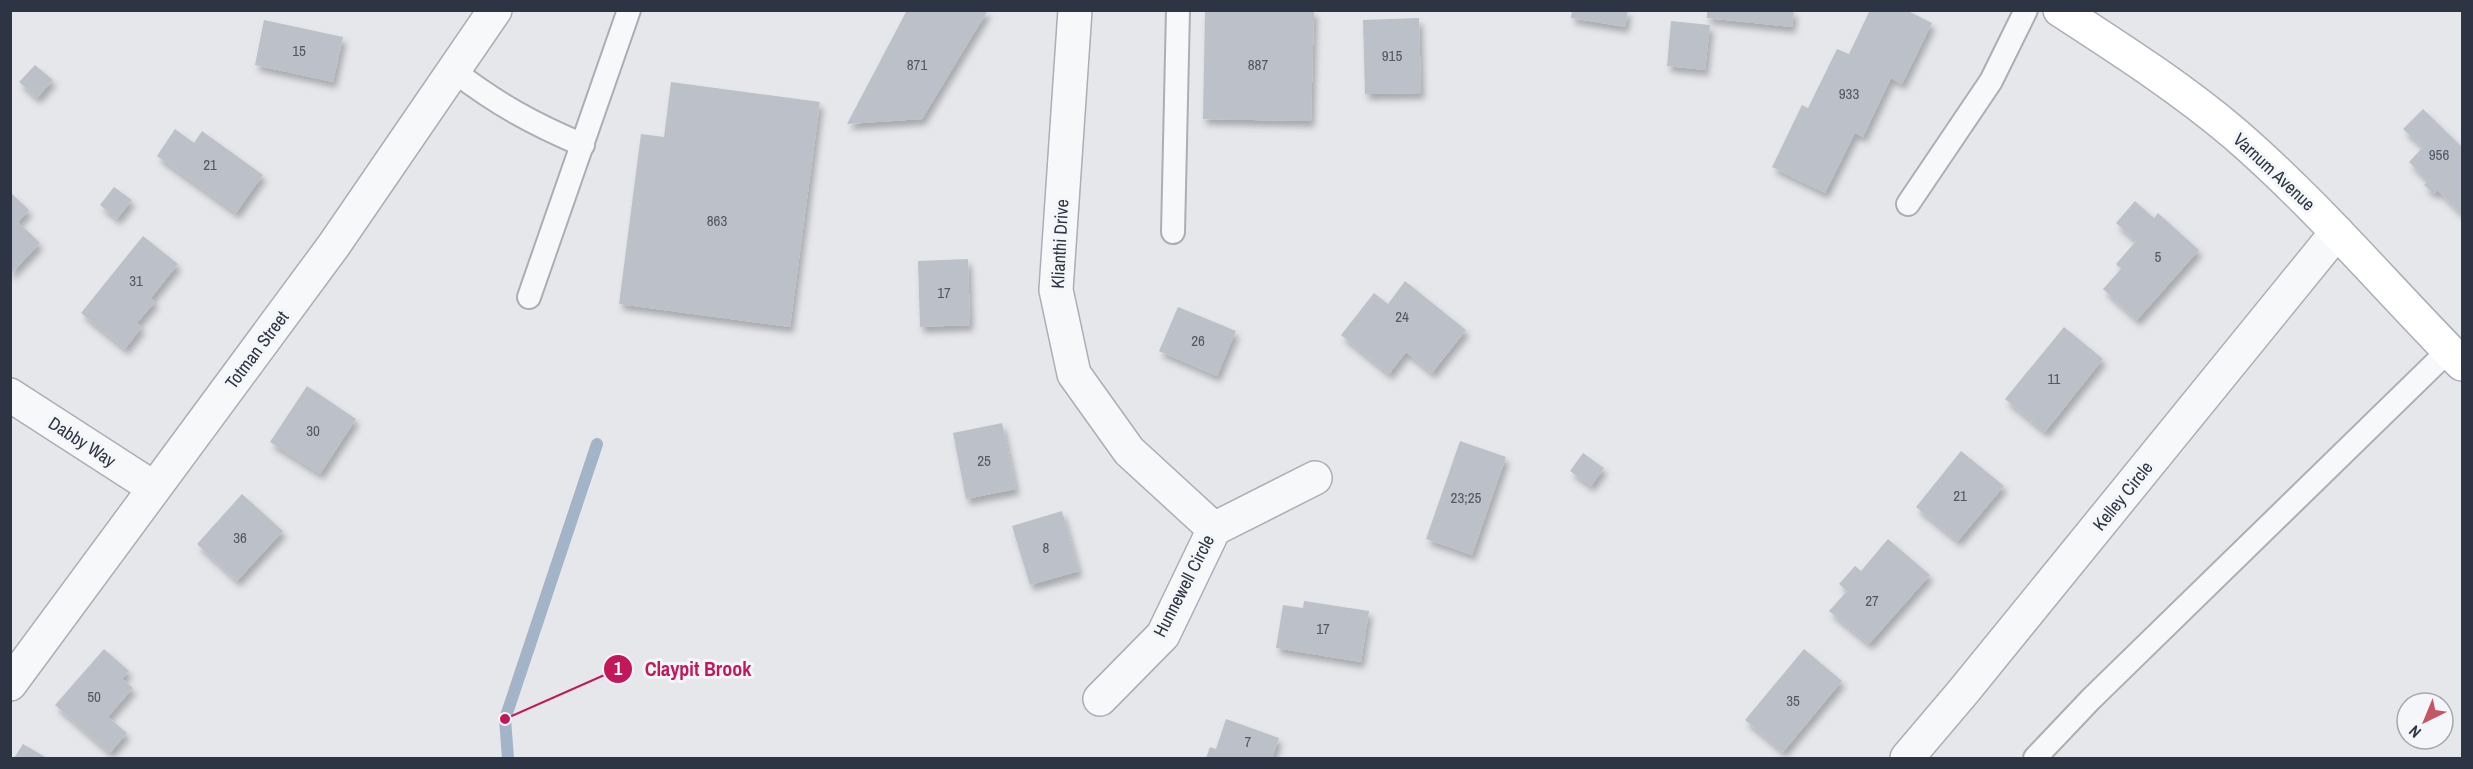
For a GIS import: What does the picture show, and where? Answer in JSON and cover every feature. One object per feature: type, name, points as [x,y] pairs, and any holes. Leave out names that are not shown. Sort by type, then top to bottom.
[{"type":"main road","name":"Varnum Avenue","points":[[2061,10],[2169,83],[2234,134],[2337,232],[2456,357]]},
{"type":"street","name":"Totman Street","points":[[10,684],[334,245],[495,10]]},
{"type":"street","name":"Klianthi Drive","points":[[1075,10],[1056,290],[1074,374],[1129,452],[1214,529]]},
{"type":"street","name":"Kelley Circle","points":[[1907,759],[2337,232]]},
{"type":"street","name":"Dabby Way","points":[[10,395],[154,488]]},
{"type":"street","name":"Hunnewell Circle","points":[[1100,699],[1163,634],[1214,529],[1315,478]]},
{"type":"lane","points":[[529,297],[629,10]]},
{"type":"lane","points":[[1173,232],[1178,10]]},
{"type":"lane","points":[[1908,204],[1991,81],[2026,10]]},
{"type":"lane","points":[[454,71],[490,98],[537,126],[583,145]]},
{"type":"lane","points":[[2035,759],[2099,691],[2456,357]]},
{"type":"building","points":[[907,10],[988,10],[922,119],[847,124]]},
{"type":"building","points":[[1205,10],[1314,10],[1311,121],[1203,119]]},
{"type":"building","points":[[1572,10],[1628,10],[1625,27],[1571,18]]},
{"type":"building","points":[[1707,10],[1794,10],[1792,27],[1707,18]]},
{"type":"building","points":[[1870,10],[1906,10],[1932,23],[1902,84],[1891,78],[1863,137],[1855,133],[1825,193],[1772,167],[1802,105],[1808,108],[1837,49],[1849,54]]},
{"type":"building","points":[[1419,18],[1421,93],[1365,94],[1363,20]]},
{"type":"building","points":[[264,20],[343,37],[333,82],[255,65]]},
{"type":"building","points":[[1671,21],[1710,25],[1705,70],[1667,66]]},
{"type":"building","points":[[35,65],[53,80],[37,98],[19,82]]},
{"type":"building","points":[[671,82],[820,102],[790,327],[619,304],[641,134],[664,137]]},
{"type":"building","points":[[2423,109],[2462,147],[2462,214],[2437,190],[2434,194],[2424,185],[2428,181],[2409,162],[2423,147],[2403,129]]},
{"type":"building","points":[[175,129],[194,143],[202,131],[263,175],[236,213],[157,156]]},
{"type":"building","points":[[114,187],[132,200],[117,219],[100,205]]},
{"type":"building","points":[[10,192],[29,210],[18,222],[40,243],[10,275]]},
{"type":"building","points":[[2135,201],[2154,218],[2158,213],[2199,250],[2137,320],[2103,289],[2121,269],[2116,264],[2136,241],[2116,223]]},
{"type":"building","points":[[143,236],[178,264],[151,298],[155,302],[137,323],[142,327],[125,349],[81,313]]},
{"type":"building","points":[[968,259],[970,325],[920,327],[918,261]]},
{"type":"building","points":[[1405,281],[1466,330],[1432,373],[1406,352],[1389,374],[1341,335],[1374,293],[1388,304]]},
{"type":"building","points":[[1178,307],[1236,331],[1217,376],[1159,351]]},
{"type":"building","points":[[2064,327],[2103,359],[2045,432],[2005,399]]},
{"type":"building","points":[[307,386],[356,419],[320,474],[270,442]]},
{"type":"building","points":[[1002,423],[1016,489],[966,499],[953,433]]},
{"type":"building","points":[[1460,441],[1506,457],[1472,555],[1426,539]]},
{"type":"building","points":[[1961,451],[2004,486],[1958,541],[1916,507]]},
{"type":"building","points":[[1583,453],[1604,468],[1591,486],[1570,471]]},
{"type":"building","points":[[242,494],[283,531],[237,581],[197,544]]},
{"type":"building","points":[[1062,511],[1079,571],[1030,585],[1012,526]]},
{"type":"building","points":[[1888,539],[1930,575],[1869,644],[1829,611],[1847,591],[1839,584],[1855,566],[1861,571]]},
{"type":"building","points":[[1304,601],[1369,611],[1361,662],[1276,648],[1283,605],[1303,608]]},
{"type":"building","points":[[104,649],[129,671],[122,679],[133,688],[108,717],[127,733],[110,753],[55,705]]},
{"type":"building","points":[[1804,649],[1842,681],[1783,752],[1745,720]]},
{"type":"building","points":[[1226,719],[1279,738],[1272,758],[1206,758],[1210,747],[1216,749]]},
{"type":"building","points":[[23,744],[47,758],[14,758]]},
{"type":"waterway","points":[[508,758],[505,719],[597,444]]},
{"type":"place","name":"Claypit Brook","points":[[505,719]]}]
